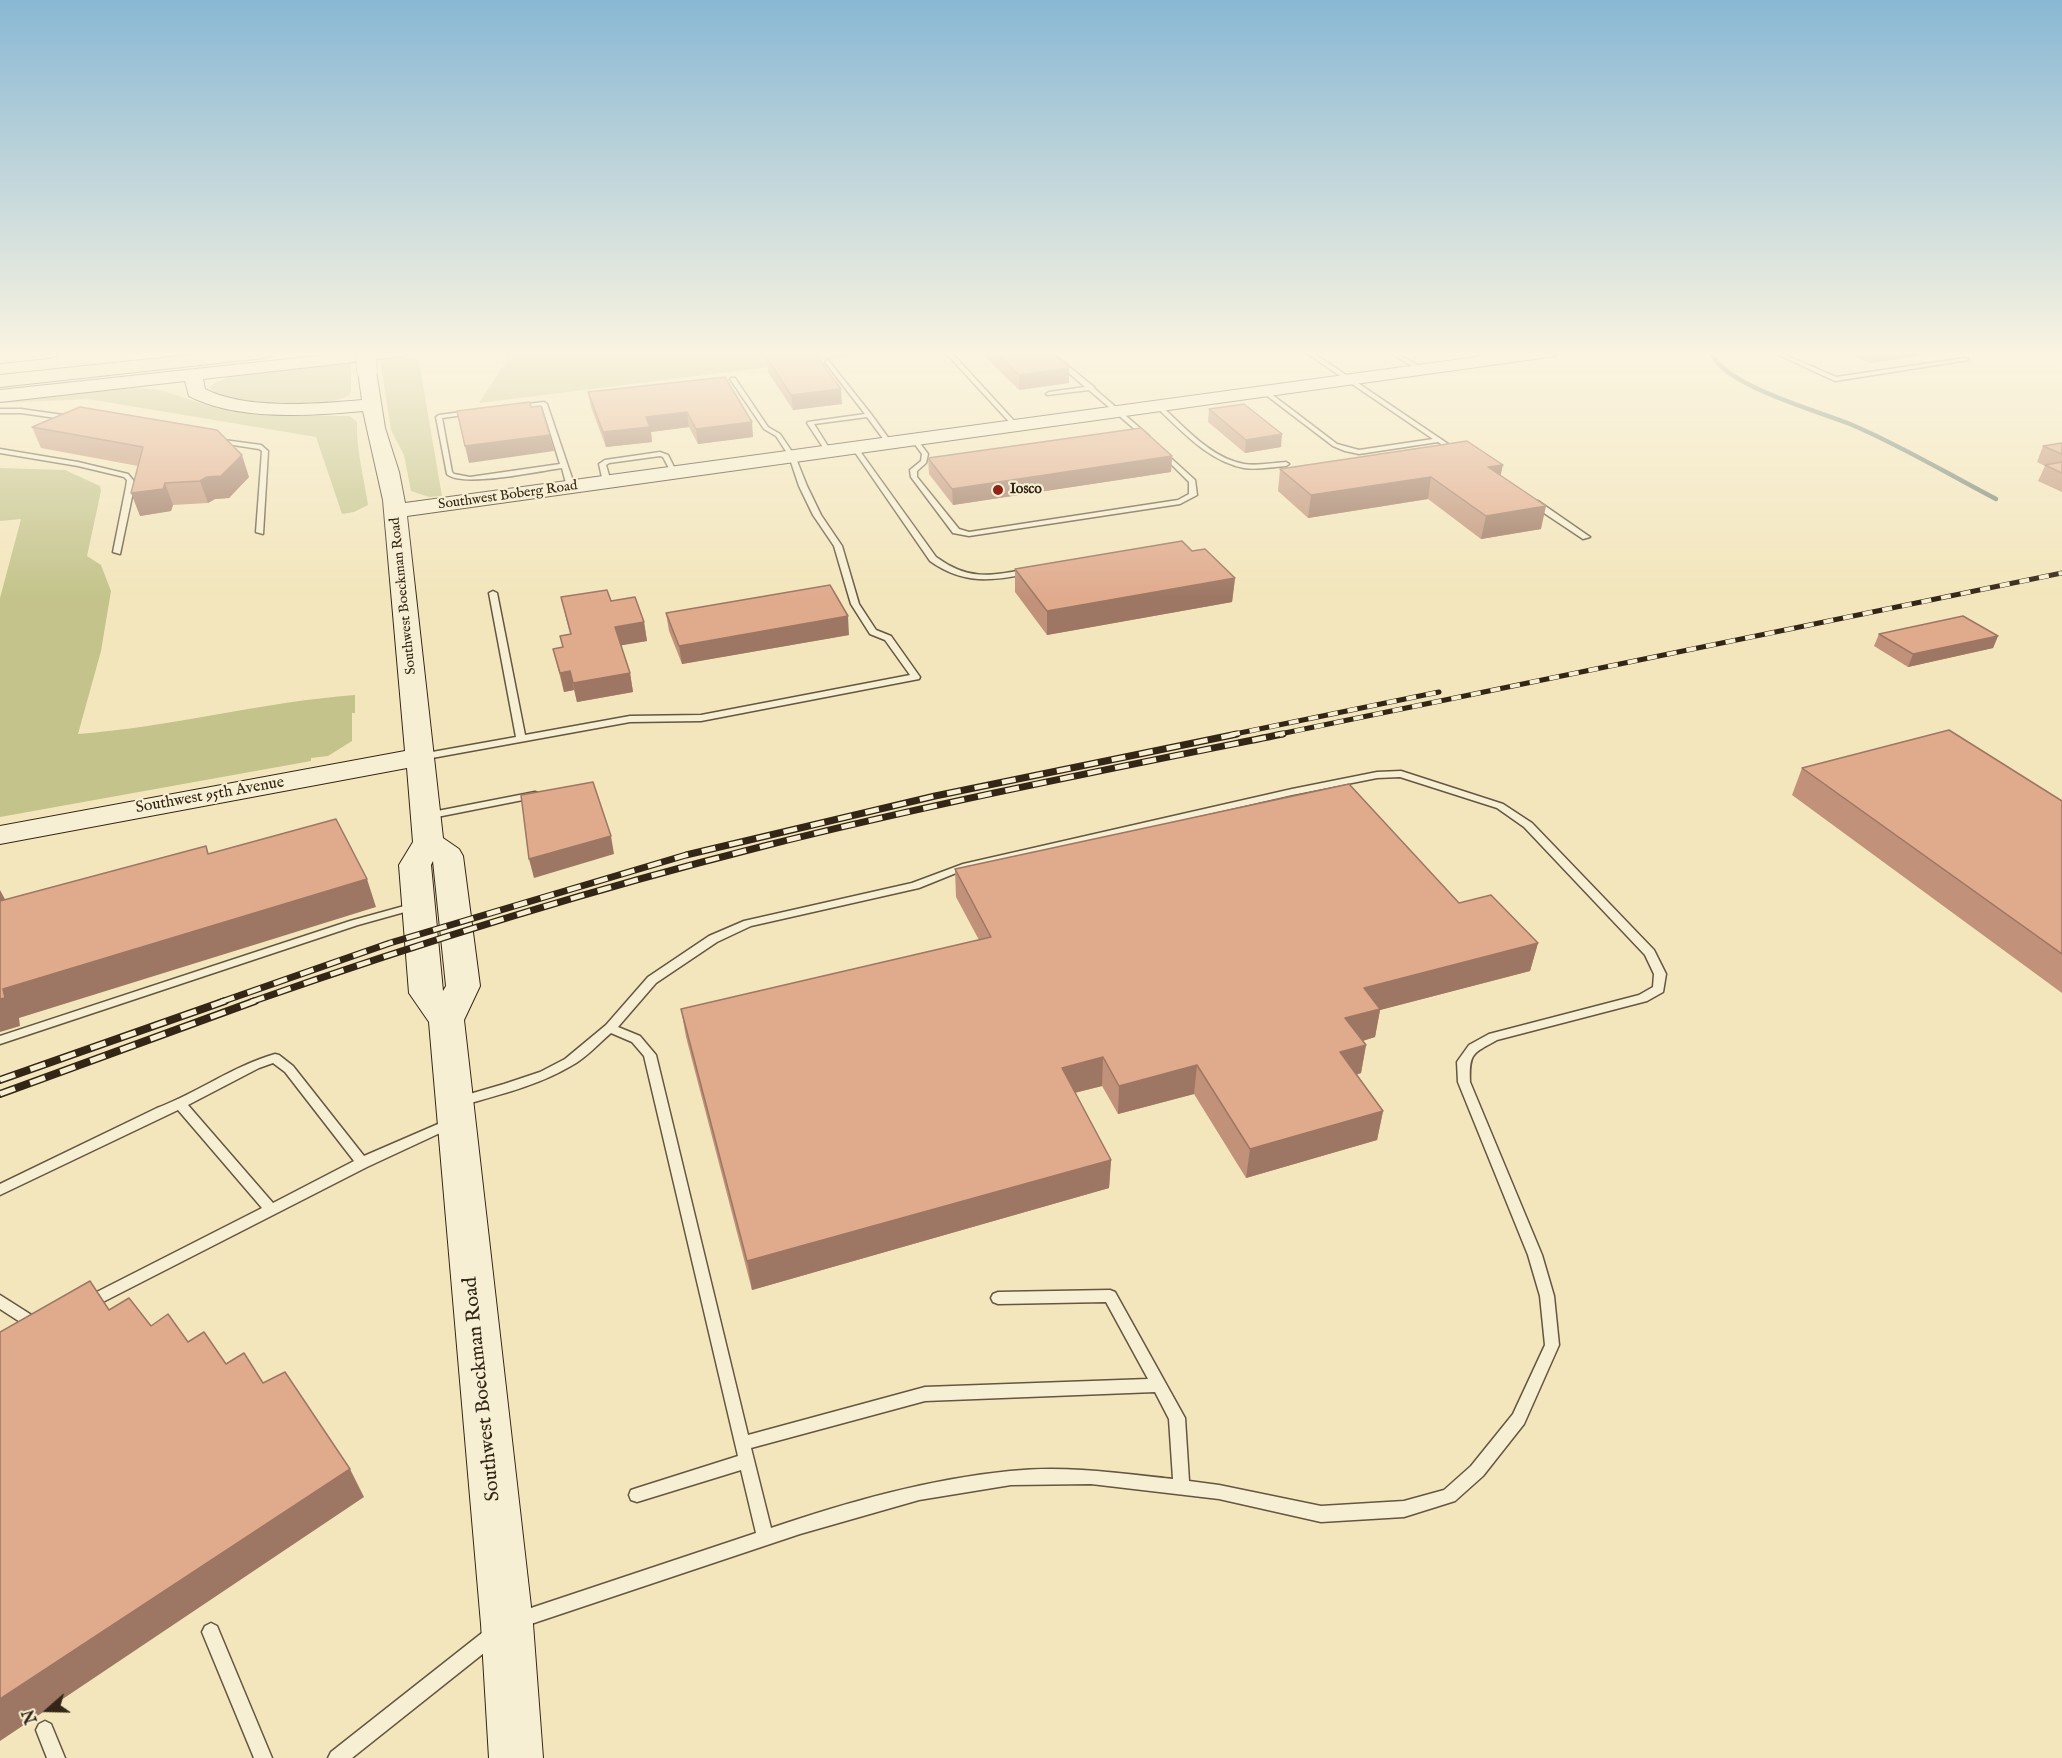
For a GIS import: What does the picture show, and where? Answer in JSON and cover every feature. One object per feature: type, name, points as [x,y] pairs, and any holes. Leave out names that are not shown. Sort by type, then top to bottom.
[{"type":"main road","name":"Southwest Boeckman Road","points":[[377,434],[389,472],[395,512],[427,829],[448,856],[463,986],[447,1020],[454,1112],[507,1624],[516,1758]]},
{"type":"main road","name":"Southwest Boberg Road","points":[[395,512],[950,434]]},
{"type":"main road","name":"Southwest 95th Avenue","points":[[0,835],[421,757]]},
{"type":"main road","points":[[427,829],[415,865],[426,993],[447,1020]]},
{"type":"lane","points":[[442,434],[449,473],[452,477],[470,479],[564,466]]},
{"type":"lane","points":[[554,434],[571,487]]},
{"type":"lane","points":[[421,757],[630,719],[701,718],[916,677],[888,638],[873,632],[855,604],[838,546],[817,515],[792,456],[776,434]]},
{"type":"lane","points":[[817,434],[828,451]]},
{"type":"lane","points":[[883,434],[889,443]]},
{"type":"lane","points":[[936,460],[924,462],[913,470],[914,477],[956,531],[969,534],[1180,502],[1193,495],[1193,481],[1143,434]]},
{"type":"lane","points":[[1191,434],[1208,449],[1229,461],[1255,466],[1287,464]]},
{"type":"lane","points":[[1321,434],[1335,445],[1359,452],[1439,440]]},
{"type":"lane","points":[[1430,434],[1468,459]]},
{"type":"lane","points":[[204,439],[261,447],[265,451],[260,532]]},
{"type":"lane","points":[[914,439],[925,454],[924,462]]},
{"type":"lane","points":[[855,448],[933,559],[947,570],[968,578],[993,577],[1039,569]]},
{"type":"lane","points":[[0,451],[78,464],[126,475],[130,480],[117,552]]},
{"type":"lane","points":[[1527,498],[1586,537]]},
{"type":"lane","points":[[493,593],[521,739]]},
{"type":"lane","points":[[72,1311],[362,1163],[454,1112],[507,1088],[544,1075],[569,1062],[610,1028],[652,980],[714,939],[748,923],[915,886],[963,867],[1292,792],[1377,775],[1401,774],[1500,806],[1528,825],[1650,954],[1660,974],[1659,989],[1643,998],[1493,1037],[1473,1048],[1463,1062],[1464,1082],[1486,1141],[1535,1255],[1547,1296],[1552,1345],[1519,1419],[1477,1471],[1449,1496],[1404,1509],[1322,1514],[1219,1492],[1091,1477],[1011,1478],[919,1493],[800,1526],[507,1624],[337,1758]]},
{"type":"lane","points":[[427,829],[549,793]]},
{"type":"lane","points":[[0,1040],[343,927],[418,905]]},
{"type":"lane","points":[[610,1028],[636,1039],[650,1055],[765,1538]]},
{"type":"lane","points":[[0,1190],[161,1111],[180,1104],[255,1065],[275,1058],[289,1068],[362,1163]]},
{"type":"lane","points":[[180,1104],[271,1210]]},
{"type":"lane","points":[[998,1298],[1110,1296],[1177,1418],[1182,1488]]},
{"type":"lane","points":[[0,1301],[40,1328],[51,1322]]},
{"type":"lane","points":[[743,1443],[925,1394],[1159,1385]]},
{"type":"lane","points":[[637,1495],[746,1461]]},
{"type":"lane","points":[[211,1632],[263,1758]]},
{"type":"lane","points":[[45,1730],[56,1758]]},
{"type":"green space","points":[[298,434],[357,434],[368,505],[354,512],[342,514],[316,437]]},
{"type":"green space","points":[[393,434],[431,434],[442,496],[429,497],[411,491],[404,455]]},
{"type":"green space","points":[[0,468],[65,470],[100,486],[101,491],[87,556],[101,565],[111,591],[101,651],[78,734],[147,726],[320,698],[355,695],[355,713],[352,713],[352,741],[328,756],[311,758],[311,761],[0,817],[0,598],[21,519],[0,521]]},
{"type":"building","points":[[71,434],[221,434],[242,455],[221,476],[207,477],[200,481],[165,483],[163,489],[131,493],[143,447]]},
{"type":"building","points":[[462,434],[550,435],[465,446]]},
{"type":"building","points":[[1098,434],[1148,434],[1172,456],[952,489],[928,458]]},
{"type":"building","points":[[1239,434],[1282,434],[1246,440]]},
{"type":"building","points":[[1467,441],[1503,465],[1488,467],[1546,506],[1486,516],[1431,477],[1311,495],[1280,469]]},
{"type":"building","points":[[2062,443],[2062,454],[2043,446]]},
{"type":"building","points":[[2062,462],[2062,473],[2045,465]]},
{"type":"building","points":[[1182,541],[1192,551],[1205,549],[1235,578],[1047,611],[1015,569]]},
{"type":"building","points":[[830,585],[848,616],[679,646],[666,613]]},
{"type":"building","points":[[607,590],[611,601],[635,597],[644,622],[615,627],[630,673],[573,683],[570,671],[560,673],[553,649],[563,647],[560,636],[571,634],[561,597]]},
{"type":"building","points":[[1963,616],[1998,636],[1913,654],[1879,634]]},
{"type":"building","points":[[1949,730],[2062,801],[2062,954],[1802,768]]},
{"type":"building","points":[[593,782],[611,836],[529,859],[521,795]]},
{"type":"building","points":[[1349,784],[1459,903],[1491,895],[1538,943],[1364,988],[1380,1009],[1345,1018],[1366,1045],[1340,1052],[1383,1111],[1250,1149],[1197,1065],[1119,1086],[1103,1057],[1062,1068],[1111,1160],[747,1261],[681,1009],[991,937],[955,869]]},
{"type":"building","points":[[336,819],[367,879],[3,989],[5,998],[0,999],[0,901],[206,846],[208,854]]},
{"type":"building","points":[[90,1281],[109,1310],[129,1298],[151,1326],[168,1314],[188,1342],[204,1332],[226,1364],[244,1353],[263,1383],[285,1372],[350,1469],[0,1699],[0,1332]]},
{"type":"waterway","points":[[1873,434],[1996,499]]},
{"type":"railway","points":[[1275,735],[2062,573]]},
{"type":"railway","points":[[1230,735],[1439,692]]},
{"type":"railway","points":[[221,1002],[390,943],[686,855],[935,796],[1237,734]]},
{"type":"railway","points":[[251,1002],[505,918],[764,846],[957,801],[1283,734]]},
{"type":"railway","points":[[0,1080],[225,1001]]},
{"type":"railway","points":[[0,1094],[255,1001]]},
{"type":"place","name":"Iosco","points":[[998,490]]}]
